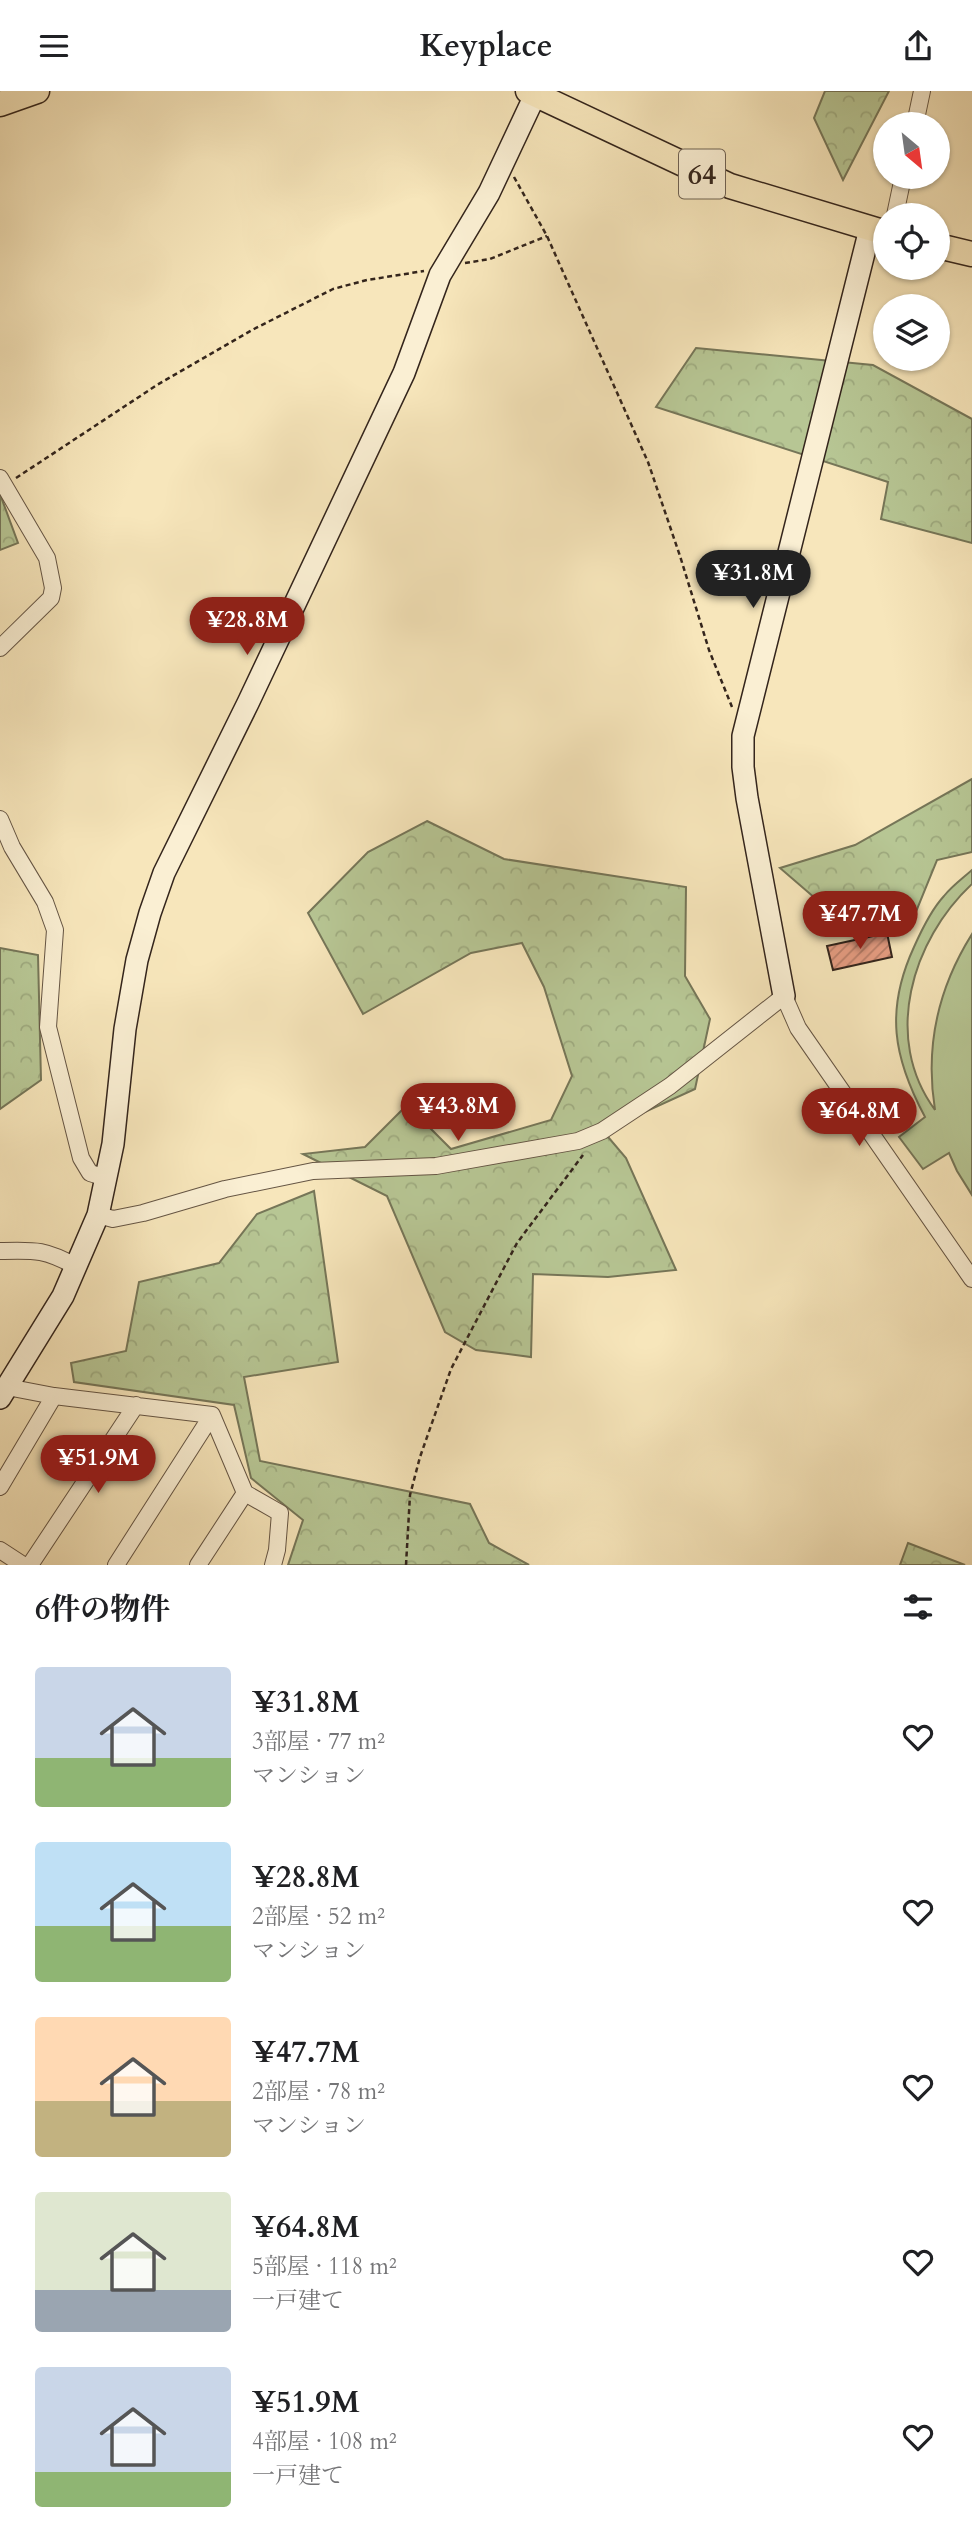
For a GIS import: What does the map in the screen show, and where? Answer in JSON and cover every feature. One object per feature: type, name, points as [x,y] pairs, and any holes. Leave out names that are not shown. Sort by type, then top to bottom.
[{"type":"main road","points":[[0,104],[37,91]]},
{"type":"main road","name":"64","points":[[534,92],[730,186],[873,229]]},
{"type":"main road","points":[[950,249],[972,254]]},
{"type":"street","points":[[918,112],[922,91]]},
{"type":"street","points":[[212,1415],[54,1396],[3,1393],[48,1321],[77,1267],[97,1215],[113,1144],[125,1029],[137,960],[149,913],[164,873],[248,703],[404,373],[445,266],[477,216],[534,92]]},
{"type":"street","points":[[873,250],[743,736],[743,767],[784,996],[798,1028],[972,1279]]},
{"type":"street","points":[[0,648],[51,599],[52,588],[47,558],[1,480]]},
{"type":"street","points":[[0,819],[51,917],[55,930],[48,1014],[50,1036],[81,1158],[90,1173],[106,1178]]},
{"type":"street","points":[[97,1215],[113,1219],[143,1213],[225,1189],[313,1171],[436,1166],[578,1141],[602,1131],[670,1087],[784,996]]},
{"type":"street","points":[[0,1251],[36,1250],[53,1254],[77,1267]]},
{"type":"street","points":[[0,1487],[54,1396]]},
{"type":"street","points":[[30,1565],[136,1405]]},
{"type":"street","points":[[212,1415],[246,1493],[280,1513],[278,1550],[273,1565]]},
{"type":"street","points":[[116,1565],[212,1415]]},
{"type":"street","points":[[198,1565],[246,1493]]},
{"type":"street","points":[[0,1550],[23,1565]]},
{"type":"path","points":[[505,160],[548,236],[648,461],[709,650],[743,736]]},
{"type":"path","points":[[1,480],[17,478],[157,385],[254,329],[333,289],[366,280],[490,259],[548,236]]},
{"type":"path","points":[[406,1565],[410,1496],[420,1457],[451,1369],[517,1243],[602,1131]]},
{"type":"green space","points":[[825,91],[889,91],[878,112],[873,112],[873,122],[843,180],[814,118]]},
{"type":"green space","points":[[696,348],[873,365],[873,371],[884,371],[972,419],[972,543],[881,519],[888,482],[656,407]]},
{"type":"green space","points":[[0,494],[18,543],[0,550]]},
{"type":"green space","points":[[972,779],[972,852],[937,860],[911,924],[837,917],[780,868],[855,845]]},
{"type":"green space","points":[[427,821],[504,859],[686,887],[685,976],[710,1019],[695,1089],[603,1131],[626,1158],[676,1270],[608,1277],[533,1274],[531,1357],[476,1350],[445,1332],[387,1196],[303,1154],[365,1147],[407,1105],[451,1149],[551,1120],[572,1076],[544,987],[522,943],[471,953],[363,1014],[308,913],[368,852]]},
{"type":"green space","points":[[972,870],[972,884],[951,907],[933,933],[920,961],[911,991],[908,1022],[910,1052],[919,1082],[935,1110],[932,1064],[937,1019],[950,976],[972,934],[972,1195],[949,1153],[923,1169],[899,1137],[925,1117],[914,1095],[900,1053],[896,1013],[905,970],[924,927],[939,901]]},
{"type":"green space","points":[[0,948],[38,955],[41,1080],[0,1109]]},
{"type":"green space","points":[[314,1191],[338,1362],[244,1377],[260,1461],[470,1504],[489,1543],[529,1565],[288,1565],[303,1520],[251,1478],[234,1405],[74,1382],[71,1363],[126,1351],[139,1282],[219,1263],[257,1214]]},
{"type":"green space","points":[[908,1543],[965,1565],[900,1565]]},
{"type":"building","points":[[887,933],[892,957],[833,970],[827,946]]}]
